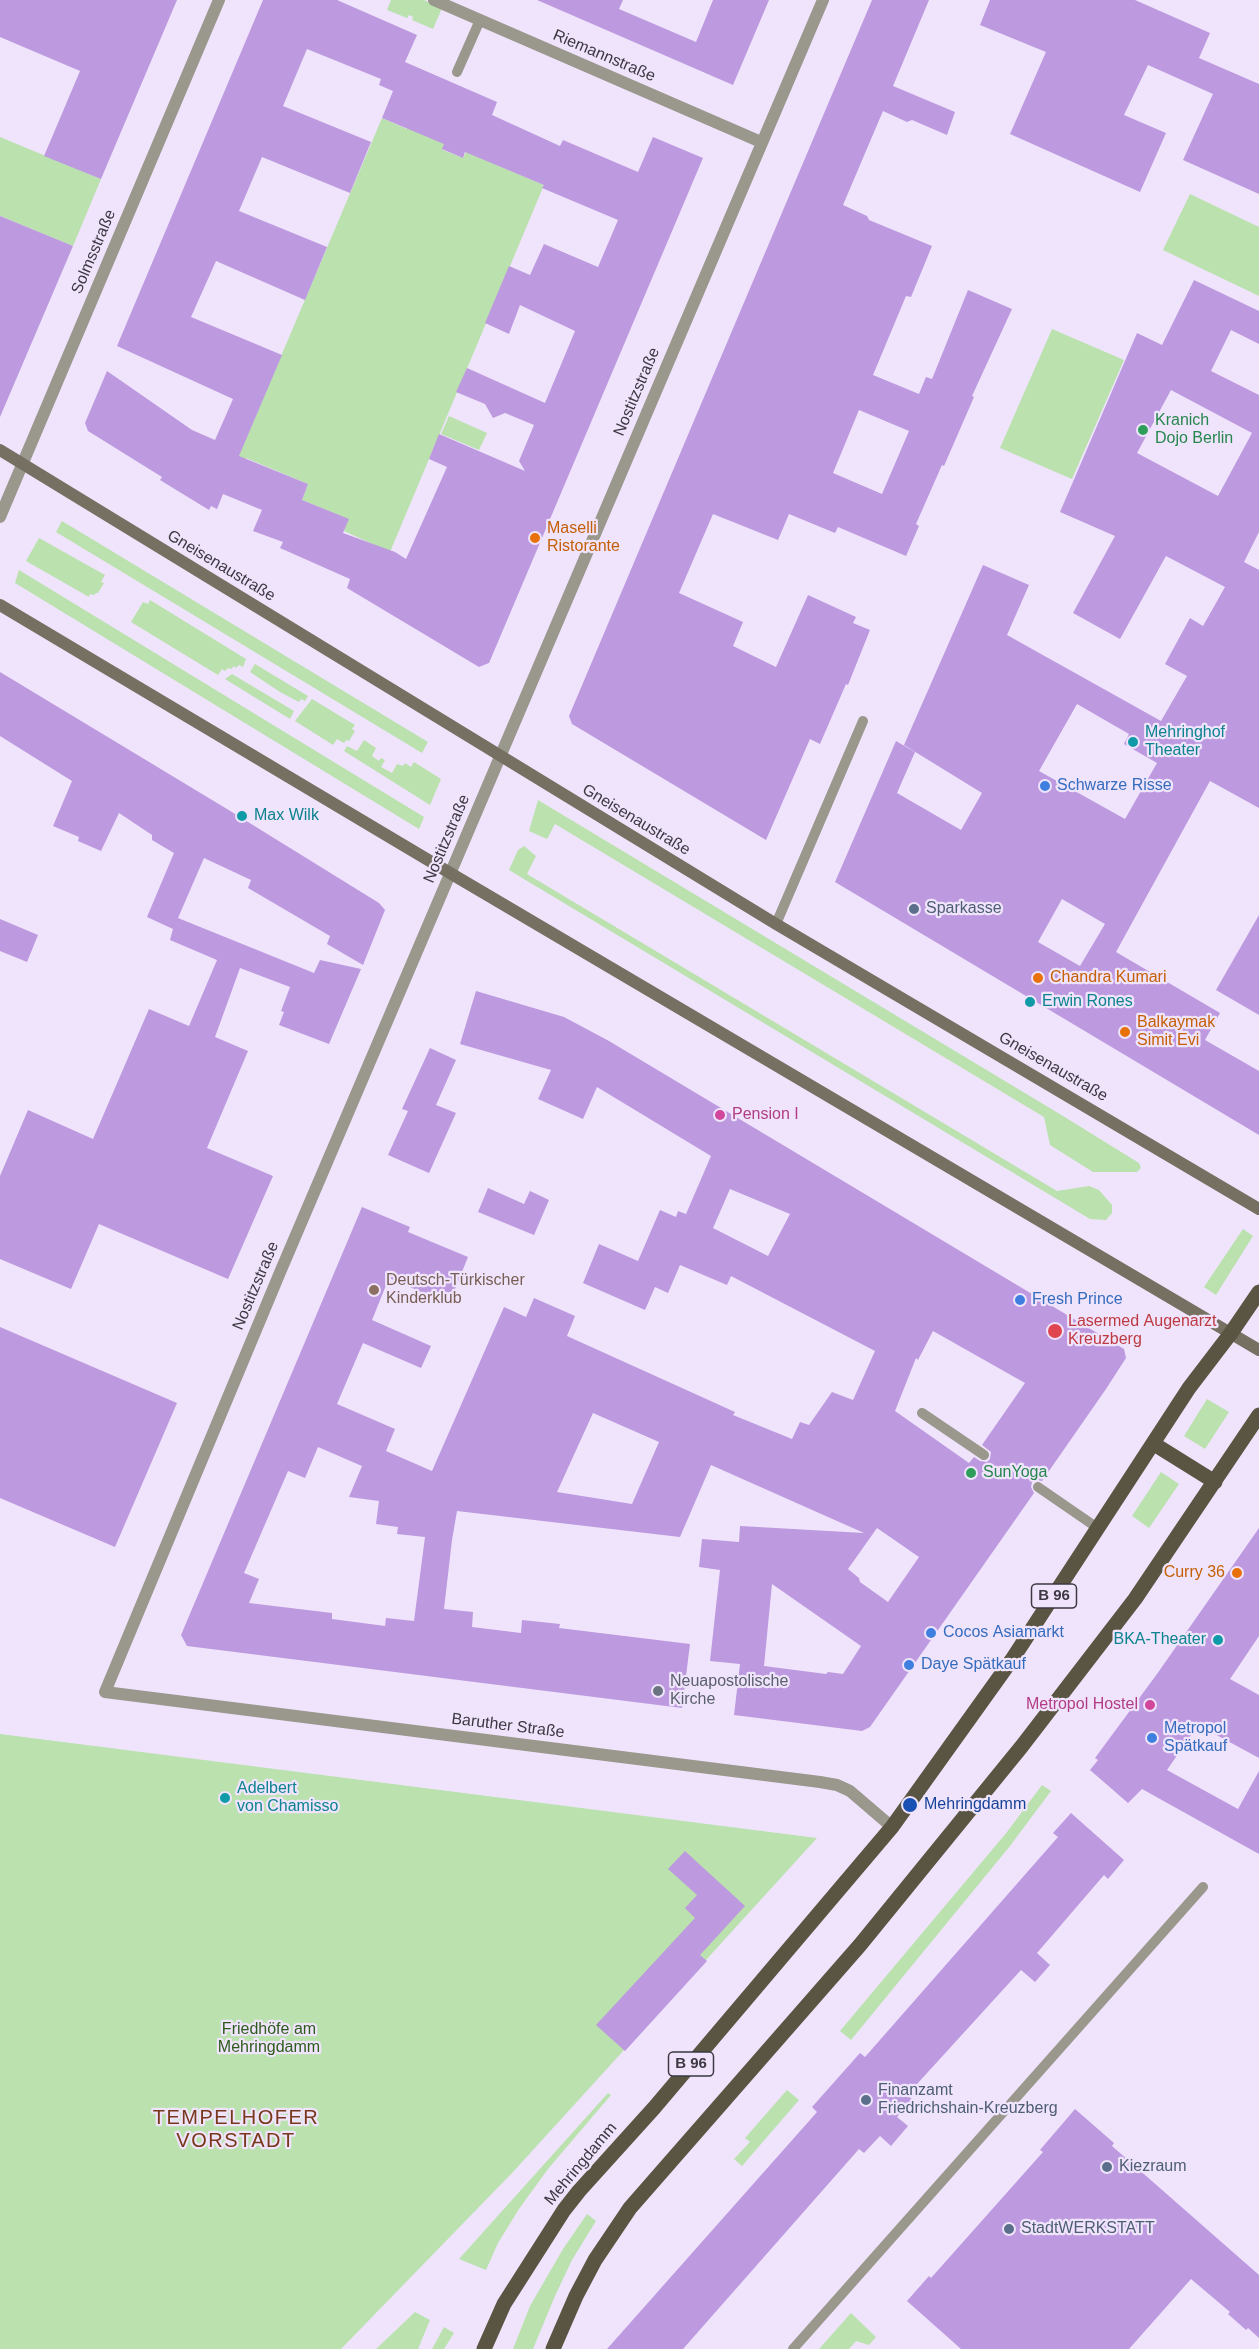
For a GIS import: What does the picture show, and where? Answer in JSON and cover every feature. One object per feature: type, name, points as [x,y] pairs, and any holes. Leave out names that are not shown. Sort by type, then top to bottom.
[{"type":"main road","name":"Gneisenaustraße","points":[[0,450],[776,924],[1259,1209]]},
{"type":"main road","points":[[0,605],[1259,1350]]},
{"type":"main road","name":"Mehringdamm","points":[[484,2349],[504,2304],[579,2190],[654,2108],[892,1827],[1013,1658],[1189,1388],[1231,1334],[1259,1292]]},
{"type":"main road","name":"B 96","points":[[553,2349],[576,2296],[595,2260],[630,2208],[860,1945],[1008,1763],[1135,1599],[1259,1415]]},
{"type":"main road","points":[[1154,1444],[1215,1482]]},
{"type":"street","name":"Solmsstraße","points":[[0,517],[219,0]]},
{"type":"street","name":"Riemannstraße","points":[[434,0],[761,142]]},
{"type":"street","name":"Nostitzstraße","points":[[105,1692],[499,756],[823,0]]},
{"type":"street","name":"Baruther Straße","points":[[105,1692],[820,1782],[837,1785],[850,1791],[892,1827]]},
{"type":"lane","points":[[457,72],[480,20]]},
{"type":"lane","points":[[776,924],[863,720]]},
{"type":"lane","points":[[922,1413],[984,1455]]},
{"type":"lane","points":[[1038,1487],[1099,1529]]},
{"type":"lane","points":[[793,2349],[1203,1887]]},
{"type":"green space","points":[[391,0],[424,0],[442,8],[433,29],[412,20],[413,17],[409,15],[407,18],[387,10]]},
{"type":"green space","points":[[414,114],[451,129],[443,150],[463,158],[466,152],[544,185],[390,552],[344,531],[348,519],[302,500],[308,484],[246,458],[245,463],[237,460],[382,118],[407,129]]},
{"type":"green space","points":[[0,137],[101,179],[73,246],[0,216]]},
{"type":"green space","points":[[1190,194],[1259,227],[1259,296],[1163,250]]},
{"type":"green space","points":[[1052,329],[1124,360],[1072,479],[1000,448]]},
{"type":"green space","points":[[449,416],[487,433],[479,450],[441,434]]},
{"type":"green space","points":[[62,521],[428,742],[422,753],[56,532]]},
{"type":"green space","points":[[39,538],[105,575],[101,582],[104,583],[98,593],[90,594],[89,597],[26,561]]},
{"type":"green space","points":[[19,570],[424,817],[419,829],[15,583]]},
{"type":"green space","points":[[150,600],[246,659],[243,667],[239,665],[225,671],[222,669],[218,675],[131,622],[143,602],[148,604]]},
{"type":"green space","points":[[255,664],[308,696],[305,701],[301,699],[299,702],[280,692],[250,672]]},
{"type":"green space","points":[[232,674],[294,711],[290,719],[225,679]]},
{"type":"green space","points":[[312,699],[355,725],[352,729],[355,731],[349,741],[346,740],[344,743],[337,739],[333,745],[295,721]]},
{"type":"green space","points":[[364,740],[376,748],[372,756],[379,761],[381,758],[385,760],[381,767],[392,773],[397,764],[403,766],[405,763],[411,767],[414,762],[441,779],[430,805],[344,751],[347,746],[357,751]]},
{"type":"green space","points":[[538,800],[1063,1116],[1139,1163],[1141,1168],[1137,1172],[1093,1172],[1050,1145],[1044,1117],[555,824],[547,839],[529,831]]},
{"type":"green space","points":[[524,846],[536,856],[527,874],[1057,1191],[1089,1186],[1099,1190],[1112,1205],[1112,1213],[1106,1220],[1090,1219],[509,870],[518,850]]},
{"type":"green space","points":[[1243,1229],[1253,1236],[1216,1295],[1204,1287]]},
{"type":"green space","points":[[1207,1399],[1229,1412],[1205,1449],[1184,1436]]},
{"type":"green space","points":[[1161,1472],[1179,1484],[1149,1528],[1132,1516]]},
{"type":"green space","name":"Friedhöfe am Mehringdamm","points":[[0,1734],[817,1838],[513,2172],[341,2349],[0,2349]]},
{"type":"green space","points":[[1042,1785],[1051,1791],[1010,1846],[851,2040],[840,2031],[1007,1832]]},
{"type":"green space","points":[[787,2090],[799,2100],[742,2166],[734,2159],[750,2142],[745,2138]]},
{"type":"green space","points":[[608,2093],[611,2095],[548,2169],[519,2209],[498,2243],[486,2270],[459,2259]]},
{"type":"green space","points":[[587,2214],[596,2221],[572,2260],[533,2349],[513,2349],[530,2306],[563,2249]]},
{"type":"green space","points":[[415,2312],[430,2320],[418,2349],[376,2349]]},
{"type":"green space","points":[[851,2313],[876,2337],[869,2345],[856,2341],[849,2349],[819,2349]]},
{"type":"green space","points":[[444,2327],[454,2333],[444,2349],[432,2349]]},
{"type":"building","points":[[0,0],[177,0],[101,179],[44,156],[80,71],[0,37]]},
{"type":"building","points":[[263,0],[337,0],[417,35],[405,62],[497,102],[492,115],[560,146],[563,140],[638,172],[653,137],[703,158],[489,663],[479,667],[347,588],[350,579],[280,548],[283,542],[253,531],[262,510],[223,494],[217,509],[211,506],[209,510],[160,480],[162,477],[88,431],[85,423],[107,371],[192,430],[215,440],[233,399],[117,346]],"holes":[[[307,49],[381,79],[379,85],[393,91],[382,118],[444,144],[442,149],[463,158],[465,152],[544,185],[542,188],[618,220],[598,267],[544,244],[530,275],[509,266],[485,323],[509,334],[520,305],[575,331],[545,403],[467,368],[456,392],[485,404],[493,418],[505,413],[534,425],[519,461],[525,471],[439,434],[429,459],[447,467],[406,559],[395,552],[343,533],[349,519],[302,500],[308,484],[239,456],[282,355],[191,317],[216,261],[305,300],[327,247],[239,211],[262,157],[350,193],[371,142],[283,106]]]},
{"type":"building","points":[[537,0],[623,0],[619,9],[696,42],[713,0],[769,0],[733,85]]},
{"type":"building","points":[[872,0],[929,0],[893,86],[955,112],[947,135],[912,120],[907,122],[883,111],[843,205],[867,216],[869,220],[932,246],[911,297],[906,296],[873,375],[919,394],[926,377],[932,379],[968,290],[1012,309],[972,396],[974,397],[944,466],[942,465],[916,524],[919,526],[906,556],[838,527],[835,533],[789,514],[778,540],[713,514],[679,593],[743,622],[733,646],[776,667],[808,595],[856,617],[853,623],[870,630],[848,685],[846,684],[820,744],[810,739],[766,840],[572,724],[569,716]],"holes":[[[859,410],[909,431],[882,494],[833,473]]]},
{"type":"building","points":[[990,0],[1135,0],[1210,33],[1199,58],[1259,84],[1259,194],[1183,160],[1213,94],[1148,65],[1124,115],[1166,133],[1140,192],[1010,134],[1046,52],[980,25]]},
{"type":"building","points":[[0,216],[73,246],[0,417]]},
{"type":"building","points":[[1194,280],[1259,311],[1259,344],[1231,330],[1211,371],[1259,395],[1259,532],[1244,562],[1259,570],[1259,808],[1210,781],[1116,952],[1220,1013],[1205,1040],[1259,1071],[1259,1135],[835,882],[896,741],[915,752],[897,793],[961,830],[982,793],[904,745],[983,565],[1029,585],[1007,635],[1161,721],[1187,676],[1165,664],[1190,618],[1203,626],[1225,587],[1166,556],[1120,639],[1073,613],[1115,536],[1060,512],[1137,333],[1162,345]],"holes":[[[1171,390],[1252,433],[1218,496],[1137,453]],[[1077,704],[1129,734],[1124,744],[1157,763],[1125,819],[1039,771]],[[1062,899],[1105,924],[1080,966],[1038,942]]]},
{"type":"building","points":[[0,672],[227,809],[379,903],[385,910],[363,965],[327,944],[330,936],[248,888],[251,880],[204,858],[178,918],[314,973],[320,960],[361,969],[329,1044],[279,1025],[284,1012],[281,1011],[290,987],[240,968],[215,1037],[248,1051],[207,1148],[273,1176],[228,1279],[99,1224],[71,1289],[0,1259],[0,1176],[28,1110],[93,1139],[149,1009],[189,1026],[217,960],[170,940],[173,929],[147,917],[174,853],[152,840],[152,835],[119,813],[101,851],[78,841],[79,837],[53,826],[72,781],[0,736]]},
{"type":"building","points":[[1259,915],[1259,1015],[1216,990]]},
{"type":"building","points":[[0,919],[38,935],[27,962],[0,951]]},
{"type":"building","points":[[476,991],[564,1017],[609,1041],[1124,1349],[1126,1358],[1106,1389],[1042,1481],[1032,1482],[1031,1487],[1034,1493],[870,1727],[862,1731],[734,1715],[740,1664],[710,1661],[720,1570],[699,1567],[702,1539],[739,1542],[740,1526],[864,1533],[711,1465],[680,1537],[457,1511],[452,1540],[444,1609],[473,1612],[472,1627],[521,1633],[522,1620],[560,1624],[559,1628],[690,1644],[682,1708],[187,1646],[181,1635],[362,1207],[410,1227],[408,1232],[468,1257],[449,1304],[389,1278],[372,1320],[431,1346],[421,1368],[363,1343],[337,1404],[395,1429],[386,1451],[432,1471],[504,1307],[526,1317],[534,1298],[575,1316],[567,1336],[735,1412],[733,1415],[792,1439],[800,1422],[809,1425],[832,1392],[853,1400],[875,1351],[731,1276],[727,1285],[680,1265],[668,1293],[655,1287],[645,1310],[583,1283],[599,1244],[638,1261],[660,1210],[676,1217],[678,1211],[686,1214],[711,1156],[597,1087],[583,1119],[538,1099],[551,1070],[460,1044]],"holes":[[[730,1189],[790,1214],[768,1256],[713,1228]],[[933,1331],[1025,1383],[982,1445],[991,1452],[987,1462],[974,1457],[969,1463],[895,1411],[916,1358],[918,1360]],[[593,1413],[659,1442],[632,1504],[557,1492]],[[318,1447],[362,1466],[349,1497],[379,1501],[376,1524],[398,1527],[397,1534],[425,1537],[414,1621],[386,1618],[385,1626],[332,1619],[332,1613],[249,1603],[259,1579],[244,1573],[288,1471],[305,1478]],[[877,1528],[919,1557],[888,1602],[860,1582],[859,1578],[848,1569]],[[772,1584],[861,1646],[843,1674],[828,1672],[826,1674],[764,1666]]]},
{"type":"building","points":[[430,1048],[456,1060],[436,1105],[456,1113],[429,1173],[388,1155],[408,1111],[402,1109]]},
{"type":"building","points":[[488,1188],[524,1204],[530,1191],[549,1200],[534,1235],[478,1212]]},
{"type":"building","points":[[0,1327],[177,1403],[115,1547],[0,1498]]},
{"type":"building","points":[[1259,1528],[1259,1636],[1230,1679],[1259,1695],[1259,1758],[1198,1725],[1167,1770],[1238,1809],[1259,1771],[1259,1854],[1142,1789],[1128,1803],[1090,1770],[1098,1760],[1095,1758]]},
{"type":"building","points":[[1071,1813],[1124,1860],[1108,1879],[1104,1875],[1037,1953],[1050,1965],[1035,1982],[1021,1970],[907,2095],[912,2099],[897,2117],[908,2126],[891,2146],[880,2136],[864,2153],[859,2149],[683,2349],[607,2349],[817,2112],[812,2107],[860,2053],[865,2057],[1058,1837],[1053,1833]]},
{"type":"building","points":[[685,1851],[745,1906],[700,1955],[707,1961],[625,2051],[596,2025],[695,1918],[685,1908],[697,1895],[668,1869]]},
{"type":"building","points":[[1075,2109],[1114,2143],[1112,2146],[1259,2275],[1259,2338],[1248,2328],[1246,2330],[1228,2314],[1230,2312],[1191,2279],[1129,2349],[961,2349],[907,2301],[929,2276],[931,2278],[1043,2152],[1040,2150]]},
{"type":"place","name":"Kranich Dojo Berlin","points":[[1143,430]]},
{"type":"place","name":"Maselli Ristorante","points":[[535,538]]},
{"type":"place","name":"Mehringhof Theater","points":[[1133,742]]},
{"type":"place","name":"Schwarze Risse","points":[[1045,786]]},
{"type":"place","name":"Max Wilk","points":[[242,816]]},
{"type":"place","name":"Sparkasse","points":[[914,909]]},
{"type":"place","name":"Chandra Kumari","points":[[1038,978]]},
{"type":"place","name":"Erwin Rones","points":[[1030,1002]]},
{"type":"place","name":"Balkaymak Simit Evi","points":[[1125,1032]]},
{"type":"place","name":"Pension I","points":[[720,1115]]},
{"type":"place","name":"Deutsch-Türkischer Kinderklub","points":[[374,1290]]},
{"type":"place","name":"Fresh Prince","points":[[1020,1300]]},
{"type":"place","name":"Lasermed Augenarzt Kreuzberg","points":[[1055,1331]]},
{"type":"place","name":"SunYoga","points":[[971,1473]]},
{"type":"place","name":"Curry 36","points":[[1237,1573]]},
{"type":"place","name":"Cocos Asiamarkt","points":[[931,1633]]},
{"type":"place","name":"BKA-Theater","points":[[1218,1640]]},
{"type":"place","name":"Daye Spätkauf","points":[[909,1665]]},
{"type":"place","name":"Neuapostolische Kirche","points":[[658,1691]]},
{"type":"place","name":"Metropol Hostel","points":[[1150,1705]]},
{"type":"place","name":"Metropol Spätkauf","points":[[1152,1738]]},
{"type":"place","name":"Adelbert von Chamisso","points":[[225,1798]]},
{"type":"place","name":"Mehringdamm","points":[[910,1805]]},
{"type":"place","name":"Finanzamt Friedrichshain-Kreuzberg","points":[[866,2100]]},
{"type":"place","name":"Kiezraum","points":[[1107,2167]]},
{"type":"place","name":"StadtWERKSTATT","points":[[1009,2229]]},
{"type":"district","name":"TEMPELHOFER VORSTADT","points":[[236,2130]]}]
